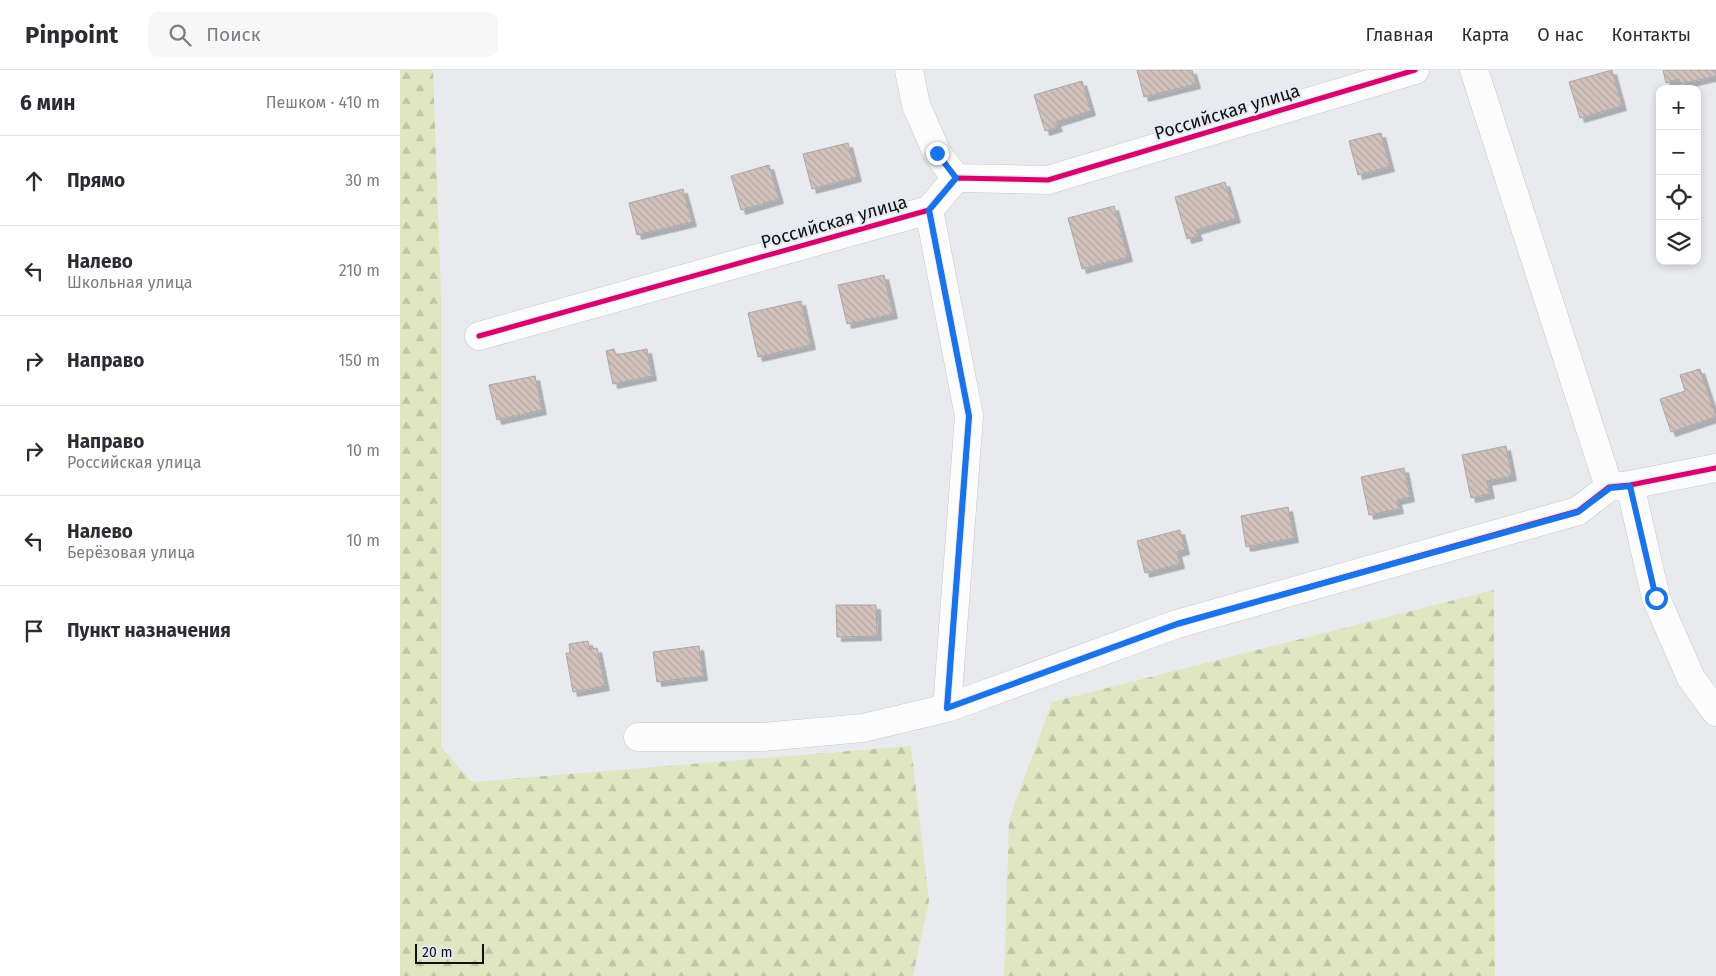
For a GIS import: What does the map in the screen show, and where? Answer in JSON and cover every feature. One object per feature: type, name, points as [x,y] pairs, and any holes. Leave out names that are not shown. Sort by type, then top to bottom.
[{"type":"street","points":[[909,70],[916,104],[937,153],[956,178]]},
{"type":"street","name":"Российская улица","points":[[479,336],[929,210],[956,178],[1048,180],[1415,70]]},
{"type":"street","points":[[1474,70],[1620,486],[1656,598],[1691,678],[1716,712]]},
{"type":"street","points":[[929,210],[969,416],[947,708]]},
{"type":"street","points":[[638,737],[763,737],[863,728],[947,708],[1177,624],[1578,512],[1620,486],[1716,468]]},
{"type":"green space","points":[[400,70],[433,70],[441,294],[441,747],[472,782],[911,746],[929,901],[913,976],[400,976]]},
{"type":"green space","points":[[1494,590],[1495,976],[1004,976],[1009,820],[1052,702]]},
{"type":"building","points":[[1137,70],[1192,70],[1196,84],[1144,97]]},
{"type":"building","points":[[1612,70],[1622,106],[1580,118],[1569,82]]},
{"type":"building","points":[[1663,70],[1716,70],[1716,76],[1680,84],[1679,79],[1666,83]]},
{"type":"building","points":[[1082,81],[1091,111],[1056,122],[1058,127],[1045,131],[1034,95]]},
{"type":"building","points":[[1381,133],[1390,167],[1358,175],[1349,141]]},
{"type":"building","points":[[848,143],[857,177],[812,189],[803,154]]},
{"type":"building","points":[[769,165],[779,199],[741,210],[731,176]]},
{"type":"building","points":[[1225,182],[1236,218],[1196,230],[1198,236],[1187,239],[1175,197]]},
{"type":"building","points":[[683,189],[692,222],[637,235],[629,203]]},
{"type":"building","points":[[1114,206],[1128,257],[1082,269],[1068,218]]},
{"type":"building","points":[[884,275],[893,314],[847,324],[838,285]]},
{"type":"building","points":[[801,301],[811,345],[758,357],[748,313]]},
{"type":"building","points":[[614,349],[616,355],[647,349],[652,376],[613,384],[606,351]]},
{"type":"building","points":[[1700,369],[1716,417],[1671,432],[1660,399],[1685,391],[1680,375]]},
{"type":"building","points":[[535,376],[542,410],[497,420],[489,385]]},
{"type":"building","points":[[1506,446],[1512,476],[1487,481],[1490,494],[1471,498],[1462,455]]},
{"type":"building","points":[[1404,468],[1410,497],[1397,500],[1399,509],[1369,515],[1361,477]]},
{"type":"building","points":[[1288,507],[1294,538],[1246,547],[1241,516]]},
{"type":"building","points":[[1180,530],[1185,550],[1177,552],[1180,564],[1145,573],[1137,541]]},
{"type":"building","points":[[836,605],[876,605],[877,636],[837,637]]},
{"type":"building","points":[[588,641],[590,649],[597,648],[605,686],[573,692],[566,653],[570,653],[569,644]]},
{"type":"building","points":[[699,646],[703,676],[657,682],[653,652]]},
{"type":"cycle path","points":[[479,336],[929,210],[956,178],[1048,180],[1415,70]]},
{"type":"cycle path","points":[[929,210],[969,416],[947,708],[1177,624],[1578,511],[1609,487],[1630,485],[1716,468]]},
{"type":"route","points":[[937,153],[956,178],[929,210],[969,416],[947,708],[1177,624],[1578,512],[1610,488],[1630,486],[1656,598]]}]
